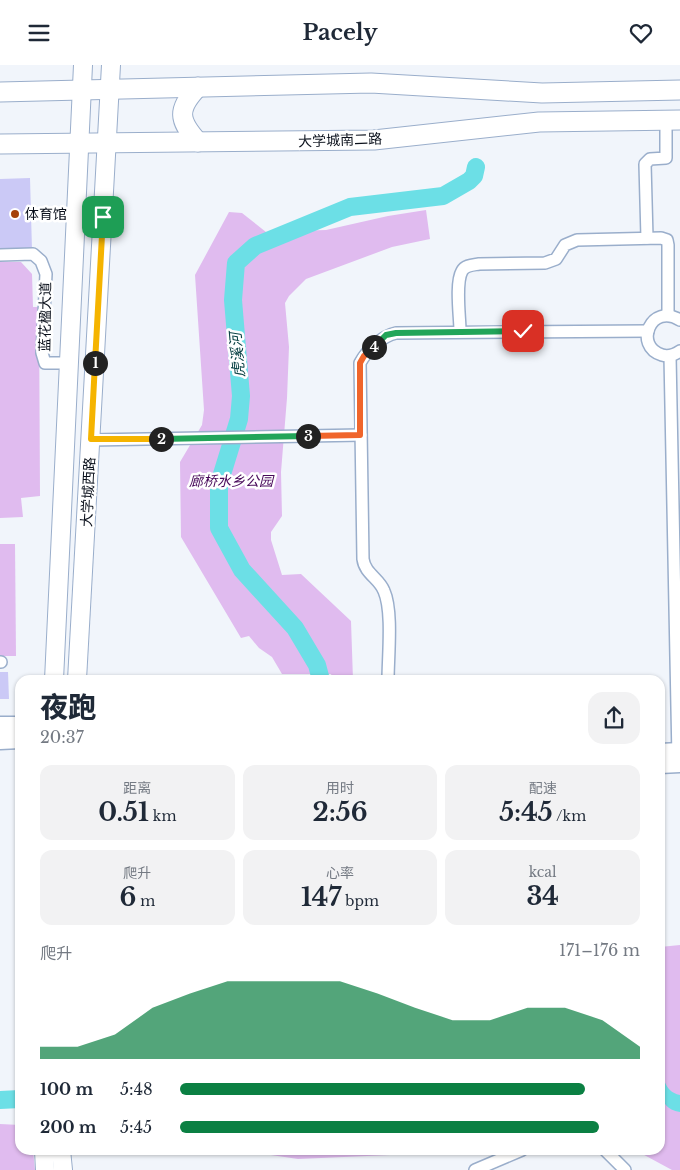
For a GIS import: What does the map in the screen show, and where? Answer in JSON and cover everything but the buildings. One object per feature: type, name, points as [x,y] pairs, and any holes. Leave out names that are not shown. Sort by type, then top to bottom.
[{"type":"highway","points":[[0,92],[371,83],[542,93],[680,90]]},
{"type":"highway","points":[[198,87],[186,99],[182,113],[186,129],[198,142]]},
{"type":"highway","name":"大学城南二路","points":[[0,144],[374,140],[539,122],[673,120]]},
{"type":"main road","name":"大学城西路","points":[[54,675],[83,65]]},
{"type":"main road","name":"大学城西路","points":[[77,675],[111,65]]},
{"type":"main road","points":[[0,725],[15,725]]},
{"type":"main road","points":[[0,741],[15,741]]},
{"type":"main road","points":[[665,753],[679,757]]},
{"type":"main road","points":[[665,763],[679,757]]},
{"type":"main road","points":[[44,1155],[45,1170]]},
{"type":"main road","points":[[62,1155],[63,1170]]},
{"type":"street","points":[[647,238],[645,164],[650,159],[666,158],[673,120]]},
{"type":"street","points":[[460,331],[458,279],[462,270],[470,265],[545,263],[556,259],[565,245],[578,240],[661,238],[667,240],[668,315]]},
{"type":"street","name":"蓝花楹大道","points":[[0,255],[33,254],[41,261],[46,274],[42,353],[45,363],[69,363]]},
{"type":"street","points":[[679,757],[675,353],[664,355],[652,349],[649,344],[648,331],[655,319],[668,315],[680,320]]},
{"type":"street","points":[[388,675],[388,605],[381,584],[364,567],[363,559],[360,363],[364,356],[386,335],[396,333],[648,331]]},
{"type":"street","points":[[91,439],[360,435]]},
{"type":"street","points":[[476,1170],[495,1166],[514,1155]]},
{"type":"street","points":[[610,1155],[625,1170]]},
{"type":"green space","name":"廊桥水乡公园","points":[[426,210],[430,239],[392,247],[306,279],[289,296],[285,303],[289,347],[281,472],[282,516],[271,532],[271,540],[282,575],[301,574],[351,621],[353,675],[282,674],[272,657],[259,648],[249,636],[241,638],[181,537],[180,462],[202,425],[204,410],[195,275],[229,212],[242,213],[266,232],[326,230],[388,216]]},
{"type":"green space","points":[[0,262],[21,262],[32,274],[33,307],[39,307],[40,496],[21,498],[23,517],[0,518]]},
{"type":"green space","points":[[0,544],[15,544],[16,656],[0,656]]},
{"type":"green space","points":[[680,945],[680,1170],[672,1170],[644,1155],[665,1155],[665,946]]},
{"type":"green space","points":[[0,1124],[15,1125],[15,1155],[34,1155],[35,1170],[0,1170]]},
{"type":"green space","points":[[271,1155],[390,1155],[298,1159]]},
{"type":"water","points":[[665,1083],[670,1090],[680,1095],[680,1112],[672,1110],[666,1105]]},
{"type":"waterway","name":"虎溪河","points":[[320,675],[317,665],[295,628],[242,570],[219,528],[219,484],[239,419],[241,396],[233,300],[236,263],[255,246],[350,207],[443,196],[469,181],[474,176],[476,167]]},
{"type":"waterway","name":"虎溪河","points":[[0,1100],[15,1099]]},
{"type":"place","name":"体育馆","points":[[15,214]]},
{"type":"route","points":[[103,217],[91,439],[360,435],[360,363],[364,356],[386,335],[460,331],[523,331]]}]
